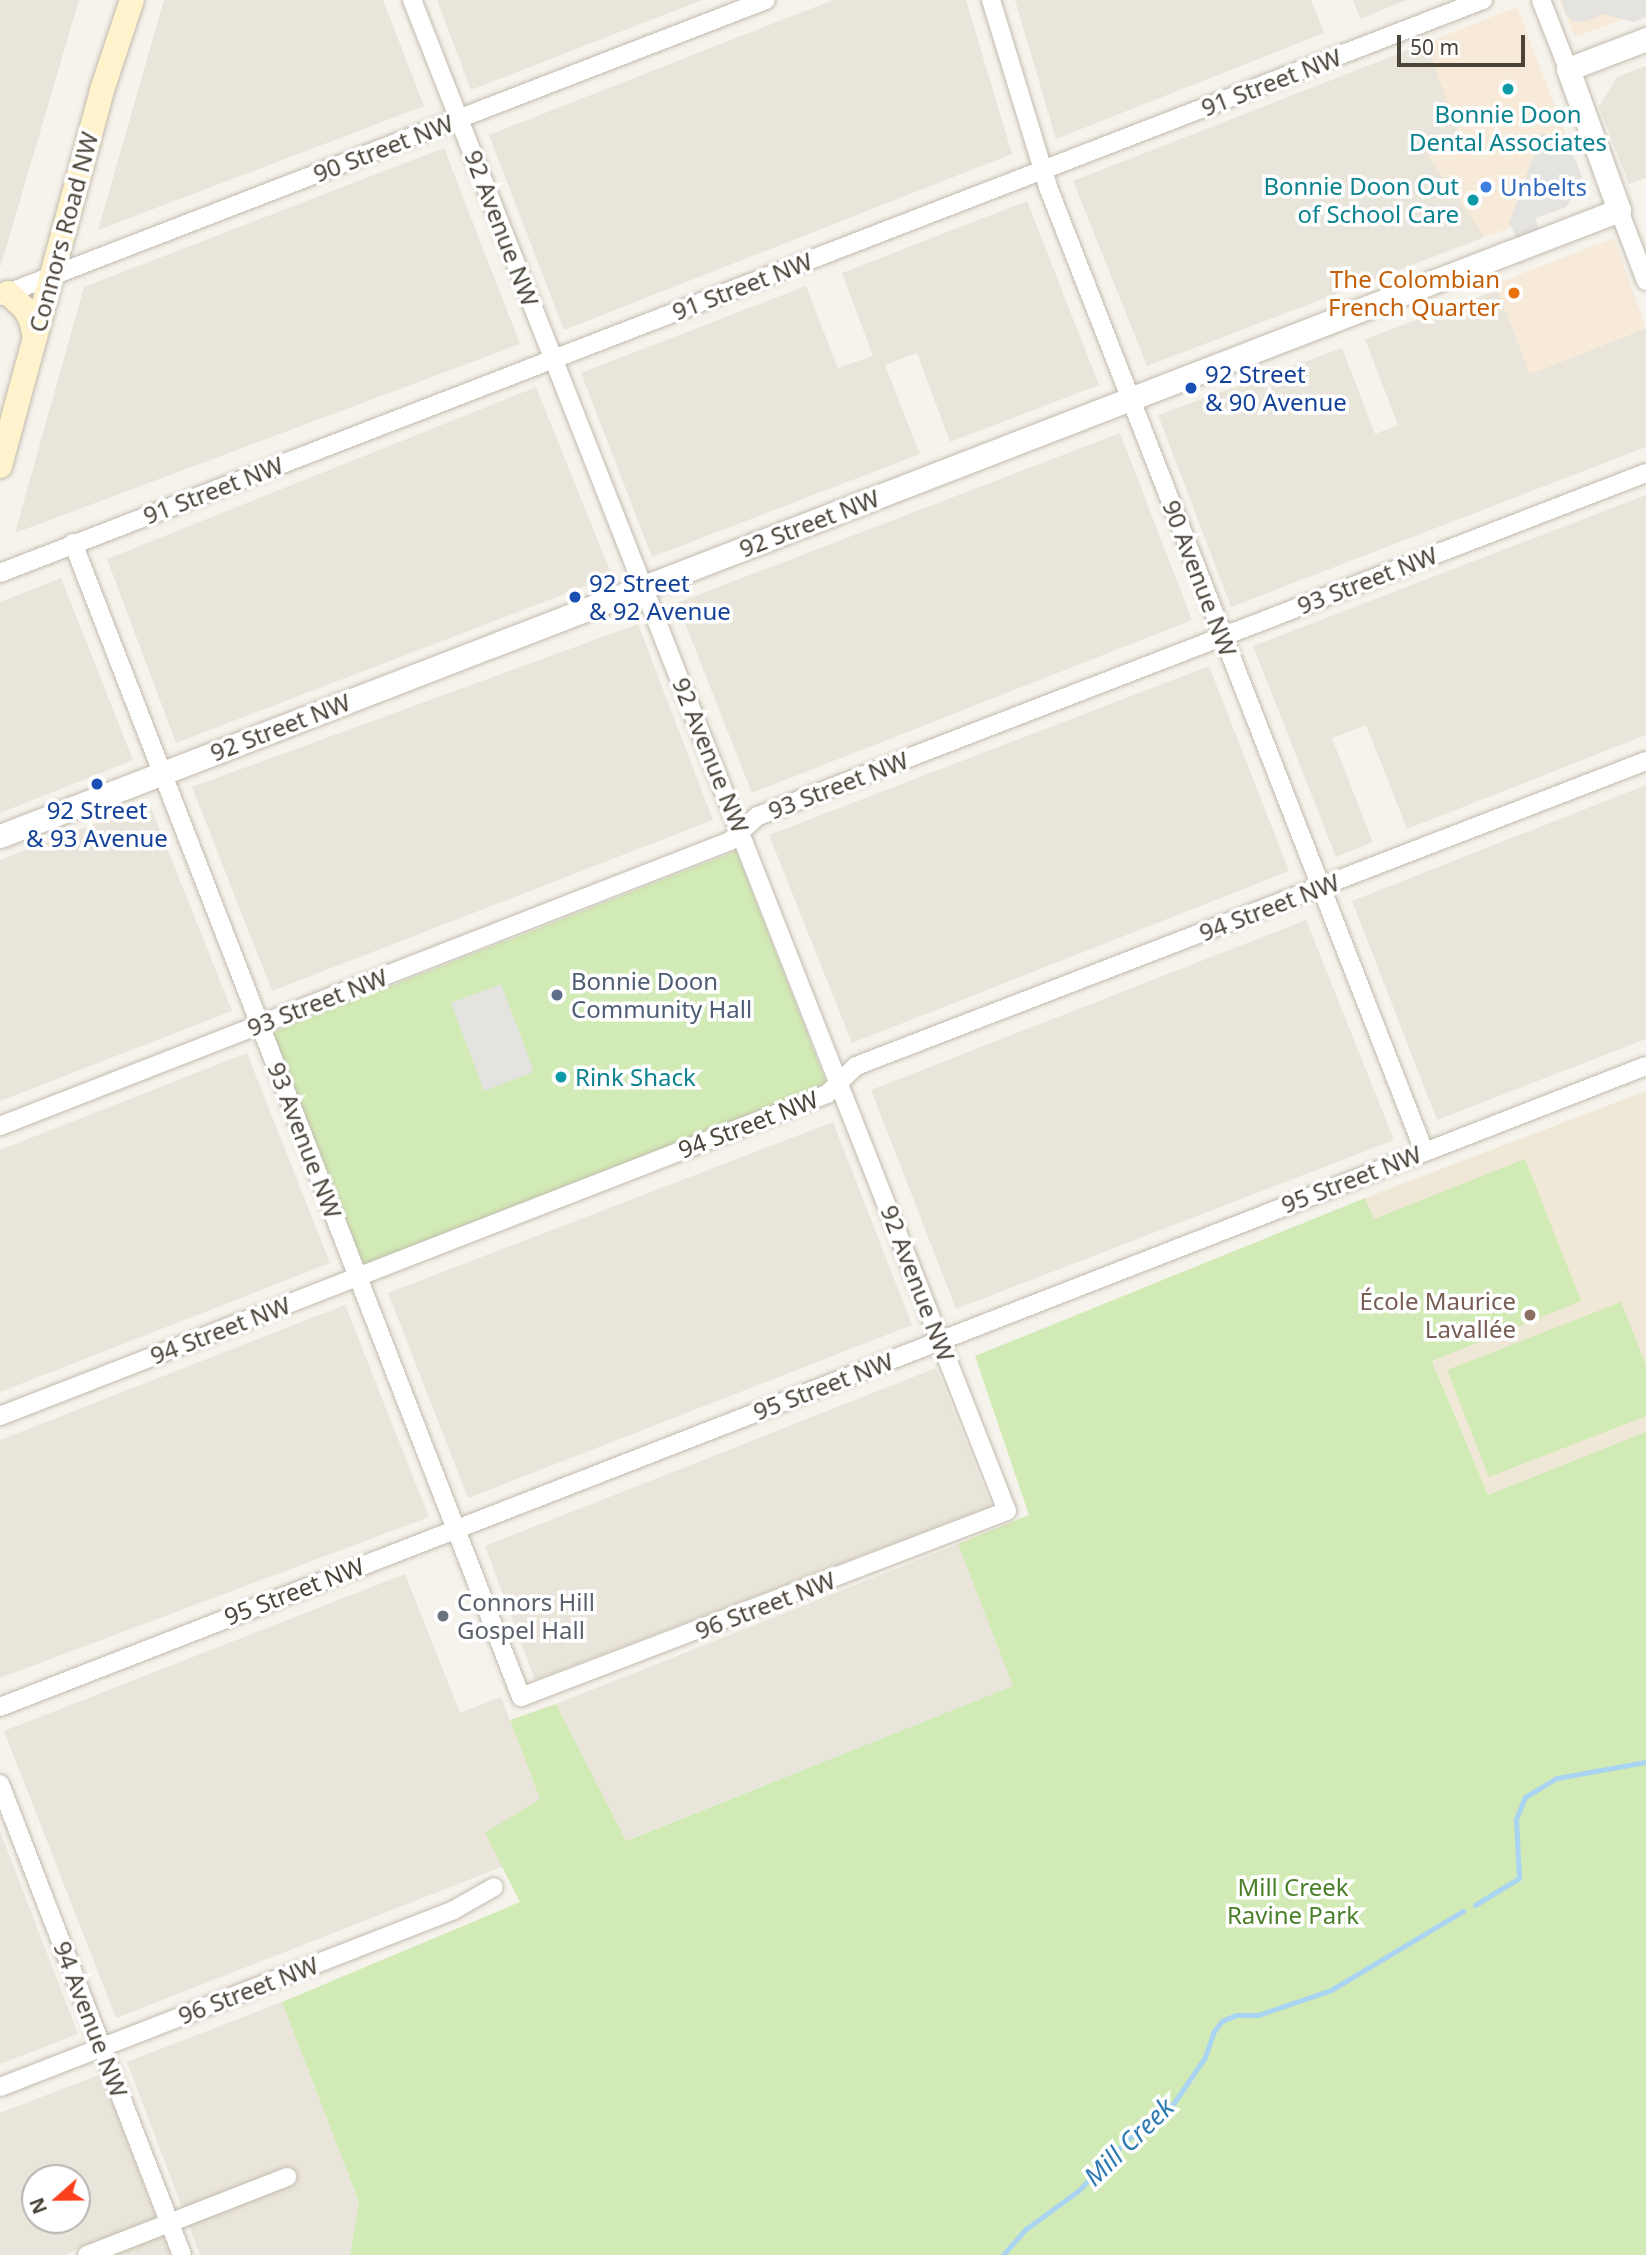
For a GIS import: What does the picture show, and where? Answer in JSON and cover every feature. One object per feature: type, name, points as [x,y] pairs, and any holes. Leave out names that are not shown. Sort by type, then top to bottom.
[{"type":"main road","name":"Connors Road NW","points":[[0,466],[102,90],[132,0]]},
{"type":"main road","points":[[4,295],[25,309],[35,337]]},
{"type":"street","name":"92 Avenue NW","points":[[412,0],[1007,1511]]},
{"type":"street","name":"90 Street NW","points":[[4,295],[765,0]]},
{"type":"street","name":"90 Avenue NW","points":[[991,0],[1042,170],[1424,1151]]},
{"type":"street","name":"91 Street NW","points":[[0,573],[1483,0]]},
{"type":"street","points":[[1541,0],[1646,281]]},
{"type":"street","points":[[1567,69],[1646,39]]},
{"type":"street","name":"92 Street NW","points":[[0,836],[1619,209]]},
{"type":"street","name":"93 Street NW","points":[[0,1126],[730,841],[758,816],[1646,472]]},
{"type":"street","name":"93 Avenue NW","points":[[73,543],[521,1697]]},
{"type":"street","name":"94 Street NW","points":[[0,1416],[827,1094],[856,1066],[1646,761]]},
{"type":"street","name":"95 Street NW","points":[[0,1707],[1646,1066]]},
{"type":"street","name":"96 Street NW","points":[[521,1697],[1007,1511]]},
{"type":"street","name":"94 Avenue NW","points":[[0,1784],[181,2255]]},
{"type":"street","name":"96 Street NW","points":[[0,2087],[452,1911],[494,1887]]},
{"type":"street","points":[[87,2255],[287,2177]]},
{"type":"shaded area","points":[[0,0],[79,0],[0,268]]},
{"type":"shaded area","points":[[164,0],[383,0],[424,106],[98,230]]},
{"type":"shaded area","points":[[437,0],[702,0],[471,90]]},
{"type":"shaded area","points":[[833,0],[966,0],[1012,154],[564,330],[489,135]]},
{"type":"shaded area","points":[[1015,0],[1311,0],[1324,33],[1056,139]]},
{"type":"shaded area","points":[[1353,0],[1407,0],[1360,19]]},
{"type":"shaded area","points":[[1559,0],[1646,0],[1646,11],[1575,37]]},
{"type":"shaded area","points":[[1561,0],[1646,0],[1646,17],[1634,22],[1602,14],[1588,21],[1573,22],[1566,15]]},
{"type":"shaded area","points":[[1517,7],[1582,177],[1577,192],[1566,207],[1485,237],[1428,156],[1462,143],[1426,43]]},
{"type":"shaded area","points":[[1426,43],[1463,143],[1429,156],[1485,237],[1147,366],[1073,181]]},
{"type":"shaded area","points":[[1646,66],[1646,178],[1629,184],[1599,107],[1617,77]]},
{"type":"shaded area","points":[[1542,133],[1569,144],[1582,177],[1577,192],[1566,207],[1536,218],[1539,232],[1519,242],[1509,223]]},
{"type":"shaded area","points":[[444,148],[520,344],[15,533],[84,287]]},
{"type":"shaded area","points":[[1027,201],[1099,385],[950,442],[917,353],[885,365],[920,454],[652,557],[581,373],[806,286],[838,368],[873,356],[842,273]]},
{"type":"shaded area","points":[[1614,238],[1646,328],[1530,374],[1496,284]]},
{"type":"shaded area","points":[[1498,290],[1530,374],[1646,328],[1646,447],[1231,607],[1158,415],[1342,348],[1375,434],[1398,425],[1365,339]]},
{"type":"shaded area","points":[[536,387],[612,576],[176,743],[107,559]]},
{"type":"shaded area","points":[[1120,433],[1192,620],[752,793],[677,603]]},
{"type":"shaded area","points":[[1646,495],[1646,735],[1407,829],[1366,725],[1332,738],[1373,842],[1336,857],[1253,646]]},
{"type":"shaded area","points":[[61,578],[133,760],[0,813],[0,602]]},
{"type":"shaded area","points":[[638,624],[713,820],[272,991],[192,787]]},
{"type":"shaded area","points":[[1209,666],[1289,871],[852,1043],[769,835]]},
{"type":"shaded area","points":[[1646,785],[1646,1039],[1437,1120],[1352,901]]},
{"type":"shaded area","points":[[149,803],[232,1011],[0,1101],[0,860]]},
{"type":"shaded area","points":[[1306,920],[1394,1140],[956,1309],[871,1090]]},
{"type":"shaded area","points":[[501,984],[533,1068],[531,1073],[484,1091],[451,1003]]},
{"type":"shaded area","points":[[247,1053],[330,1263],[0,1392],[0,1150]]},
{"type":"shaded area","name":"École Maurice Lavallée","points":[[1646,1091],[1646,1433],[1488,1495],[1365,1198]]},
{"type":"shaded area","points":[[833,1122],[912,1325],[468,1498],[388,1293]]},
{"type":"shaded area","points":[[345,1305],[429,1517],[0,1678],[0,1440]]},
{"type":"shaded area","points":[[936,1368],[991,1506],[535,1680],[485,1546]]},
{"type":"shaded area","points":[[958,1544],[1014,1686],[625,1841],[556,1704]]},
{"type":"shaded area","points":[[405,1574],[460,1713],[501,1697],[558,1845],[116,2018],[4,1731]]},
{"type":"shaded area","points":[[0,1831],[78,2034],[0,2064]]},
{"type":"shaded area","points":[[282,2002],[359,2202],[350,2255],[200,2255],[127,2062]]},
{"type":"shaded area","points":[[101,2074],[157,2219],[64,2255],[0,2255],[0,2113]]},
{"type":"shaded area","points":[[162,2233],[171,2255],[104,2255]]},
{"type":"green space","points":[[736,851],[827,1084],[364,1265],[273,1032]]},
{"type":"green space","name":"Mill Creek Ravine Park","points":[[1525,1159],[1581,1301],[1432,1361],[1488,1495],[1646,1432],[1646,2255],[350,2255],[359,2202],[282,2002],[520,1902],[485,1833],[540,1799],[510,1720],[556,1704],[626,1841],[1013,1686],[958,1544],[1029,1515],[975,1356],[1365,1198],[1374,1219]]},
{"type":"green space","points":[[1621,1302],[1646,1365],[1646,1416],[1489,1477],[1447,1370]]},
{"type":"waterway","name":"Mill Creek","points":[[1475,1905],[1519,1878],[1516,1819],[1525,1797],[1557,1778],[1646,1762]]},
{"type":"waterway","name":"Mill Creek","points":[[1003,2255],[1026,2229],[1079,2190],[1129,2138],[1167,2113],[1205,2057],[1214,2031],[1222,2021],[1236,2015],[1258,2015],[1331,1990],[1463,1911]]},
{"type":"place","name":"Bonnie Doon Dental Associates","points":[[1508,89]]},
{"type":"place","name":"Unbelts","points":[[1486,187]]},
{"type":"place","name":"Bonnie Doon Out of School Care","points":[[1473,200]]},
{"type":"place","name":"The Colombian French Quarter","points":[[1514,293]]},
{"type":"place","name":"92 Street & 90 Avenue","points":[[1191,388]]},
{"type":"place","name":"92 Street & 92 Avenue","points":[[575,597]]},
{"type":"place","name":"92 Street & 93 Avenue","points":[[97,784]]},
{"type":"place","name":"Bonnie Doon Community Hall","points":[[557,995]]},
{"type":"place","name":"Rink Shack","points":[[561,1077]]},
{"type":"place","name":"École Maurice Lavallée","points":[[1530,1315]]},
{"type":"place","name":"Connors Hill Gospel Hall","points":[[443,1616]]}]
